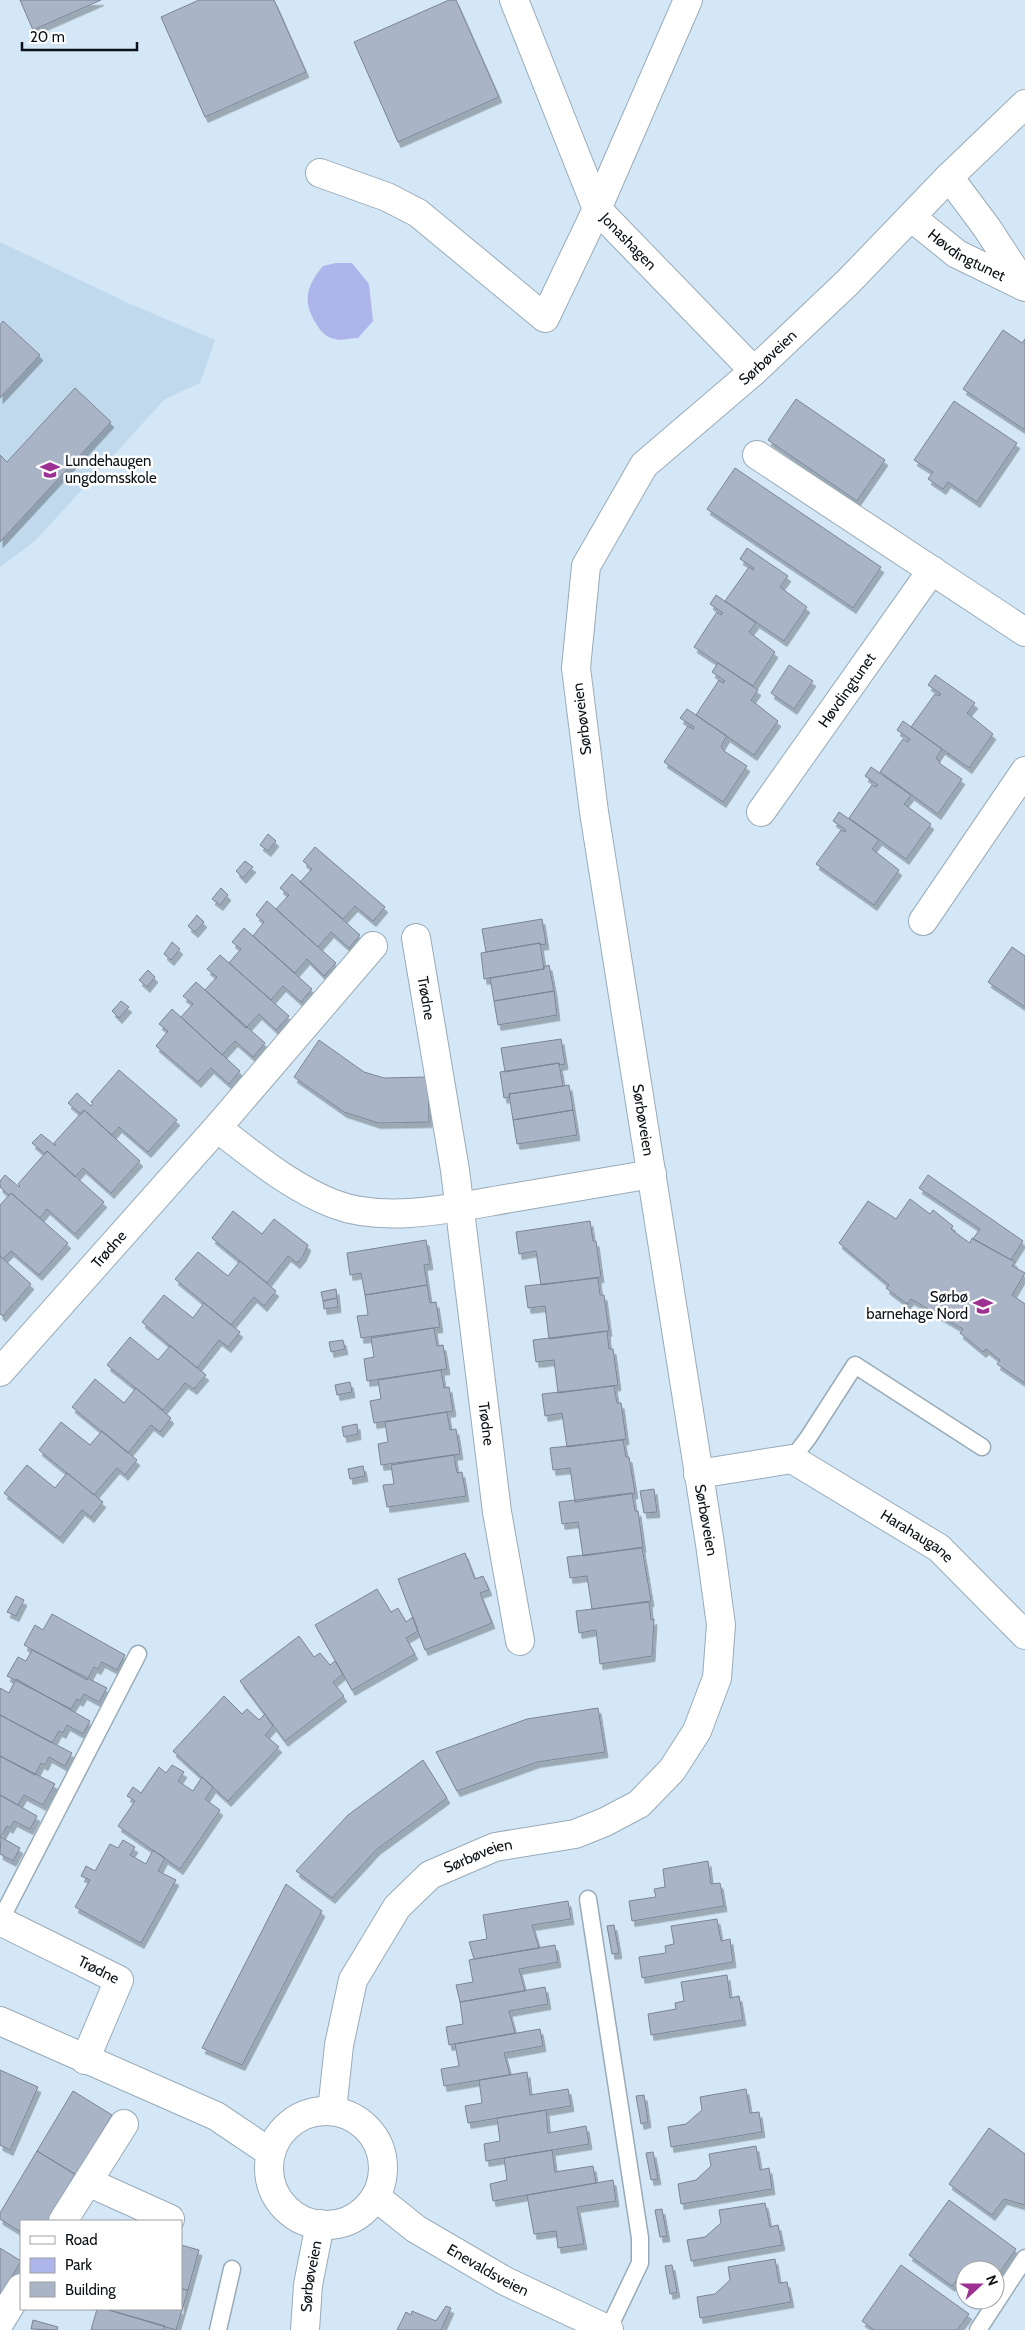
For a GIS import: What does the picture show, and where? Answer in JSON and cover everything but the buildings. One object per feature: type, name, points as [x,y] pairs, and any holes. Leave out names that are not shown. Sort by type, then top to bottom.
[{"type":"street","name":"Jonashagen","points":[[514,0],[597,209],[754,371]]},
{"type":"street","points":[[320,174],[387,197],[418,213],[545,318],[597,209],[688,0]]},
{"type":"street","name":"Sørbøveien","points":[[332,2110],[338,2045],[354,1980],[397,1907],[430,1875],[495,1847],[575,1834],[605,1822],[639,1804],[672,1770],[697,1731],[717,1678],[721,1625],[594,812],[576,668],[586,566],[644,465],[754,371],[848,282],[949,177],[1025,104]]},
{"type":"street","name":"Høvdingtunet","points":[[911,217],[957,254],[1025,286],[987,228],[949,177]]},
{"type":"street","points":[[757,455],[1025,632]]},
{"type":"street","name":"Høvdingtunet","points":[[761,812],[932,570]]},
{"type":"street","points":[[923,922],[1025,771]]},
{"type":"street","name":"Trødne","points":[[416,938],[453,1160],[498,1512],[520,1641]]},
{"type":"street","name":"Trødne","points":[[0,1372],[217,1128],[373,946]]},
{"type":"street","points":[[217,1128],[298,1188],[335,1204],[361,1211],[398,1213],[458,1206],[652,1174]]},
{"type":"street","points":[[698,1474],[792,1459]]},
{"type":"street","name":"Harahaugane","points":[[792,1459],[939,1548],[1025,1635]]},
{"type":"street","name":"Trødne","points":[[0,1921],[119,1980],[85,2060]]},
{"type":"street","points":[[0,2021],[216,2116],[271,2153]]},
{"type":"street","points":[[332,2110],[351,2116],[367,2127],[378,2143],[383,2162],[381,2181],[376,2196],[365,2209],[352,2219],[337,2224],[320,2224],[301,2219],[286,2208],[274,2192],[269,2172],[271,2153],[277,2138],[287,2125],[301,2116],[316,2111],[332,2110]]},
{"type":"street","points":[[64,2220],[124,2124]]},
{"type":"street","points":[[88,2182],[170,2219]]},
{"type":"street","name":"Enevaldsveien","points":[[376,2196],[416,2229],[505,2281],[608,2330]]},
{"type":"street","name":"Sørbøveien","points":[[305,2330],[308,2285],[320,2224]]},
{"type":"street","points":[[0,2322],[20,2290]]},
{"type":"lane","points":[[792,1459],[808,1438],[855,1365],[982,1446]]},
{"type":"lane","points":[[0,1921],[138,1654]]},
{"type":"lane","points":[[588,1899],[640,2238],[640,2263],[608,2330]]},
{"type":"lane","points":[[978,2330],[1025,2258]]},
{"type":"lane","points":[[218,2330],[232,2269]]},
{"type":"shaded area","name":"Lundehaugen ungdomsskole","points":[[0,242],[126,302],[215,340],[200,383],[165,399],[35,541],[0,567]]},
{"type":"green space","points":[[336,263],[352,263],[369,284],[373,321],[358,338],[337,340],[327,336],[318,327],[309,309],[308,294],[317,273],[323,266]]},
{"type":"place","name":"Lundehaugen ungdomsskole","points":[[50,470]]},
{"type":"place","name":"Sørbø barnehage Nord","points":[[983,1306]]}]
